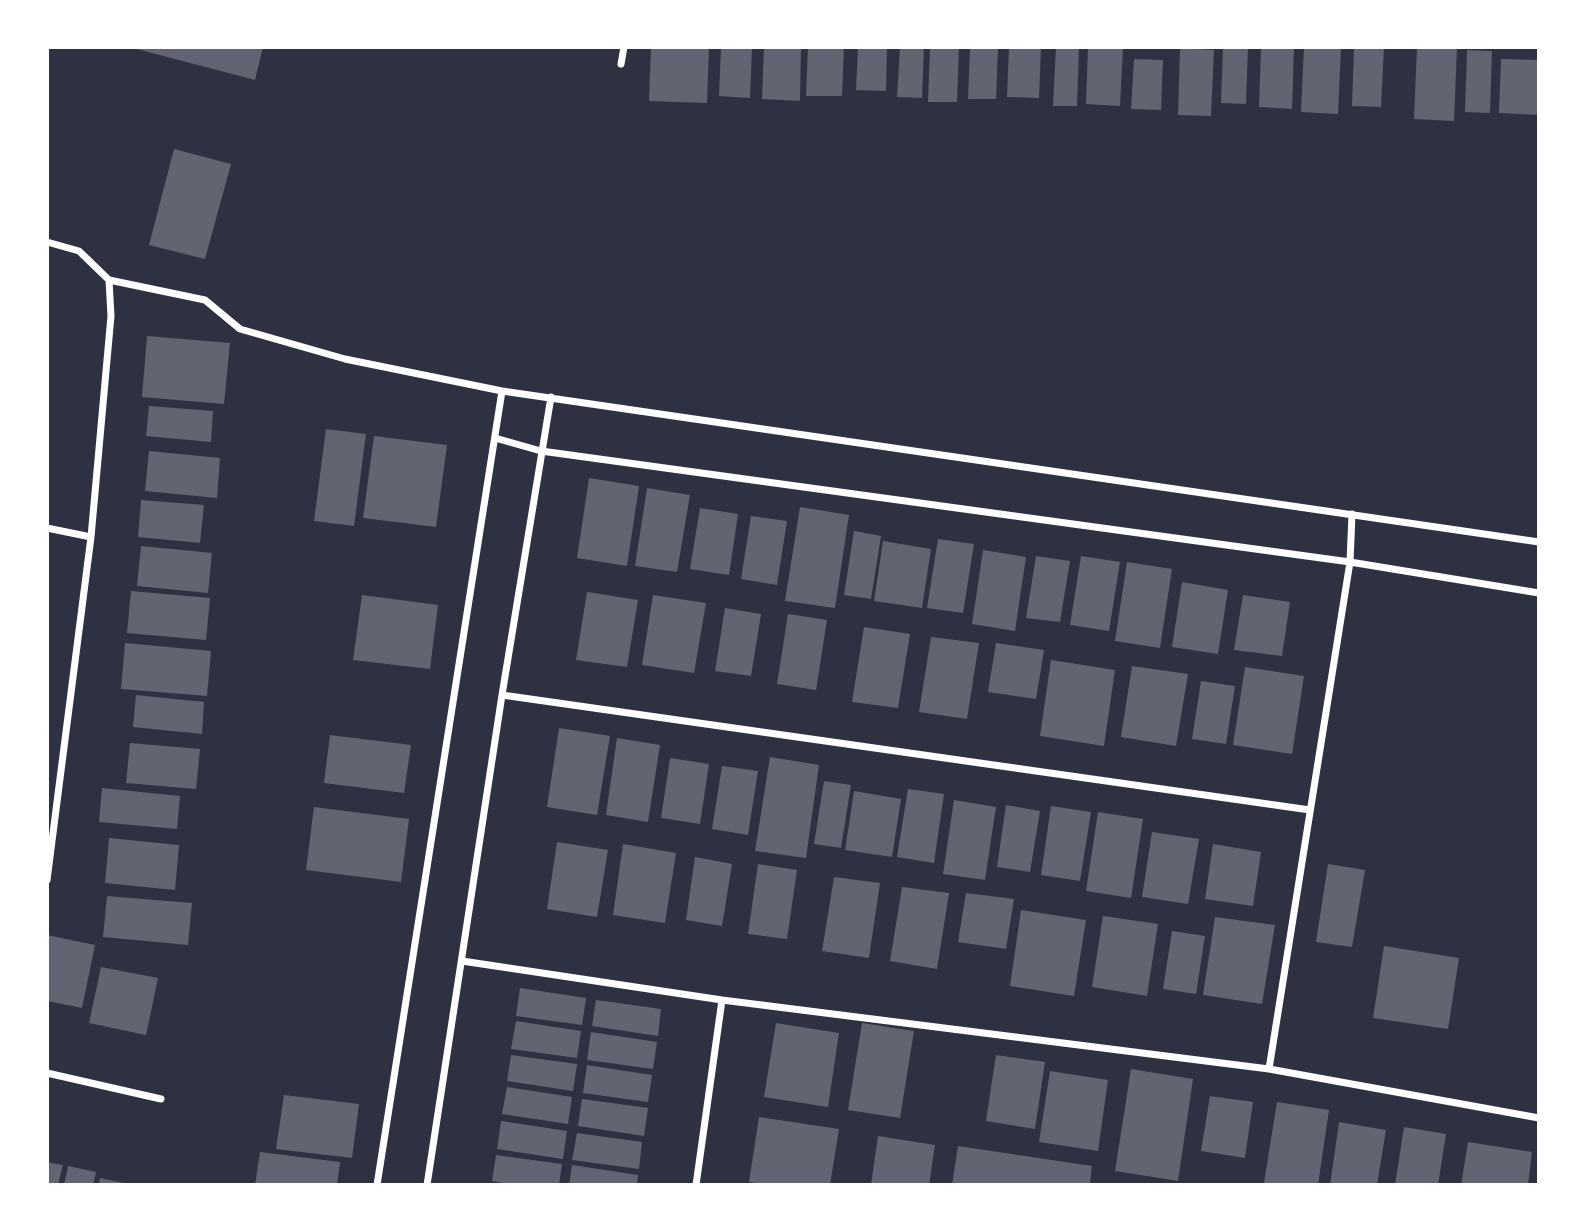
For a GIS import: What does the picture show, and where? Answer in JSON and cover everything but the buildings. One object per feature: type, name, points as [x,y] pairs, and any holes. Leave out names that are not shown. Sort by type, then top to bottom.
[{"type":"street","points":[[621,64],[624,47]]},
{"type":"street","points":[[47,242],[79,251],[109,280],[205,300],[240,329],[345,359],[502,391],[1539,542]]},
{"type":"street","points":[[47,880],[91,537],[111,316],[109,280]]},
{"type":"street","points":[[377,1185],[502,391]]},
{"type":"street","points":[[428,1185],[502,695],[551,397]]},
{"type":"street","points":[[495,438],[541,451],[1350,562],[1539,593]]},
{"type":"street","points":[[1269,1069],[1350,562],[1352,514]]},
{"type":"street","points":[[47,528],[91,537]]},
{"type":"street","points":[[502,695],[1310,810]]},
{"type":"street","points":[[47,793],[57,796]]},
{"type":"street","points":[[462,961],[722,1000],[1269,1069],[1539,1118]]},
{"type":"street","points":[[696,1185],[722,1000]]},
{"type":"street","points":[[47,1073],[161,1099]]}]
